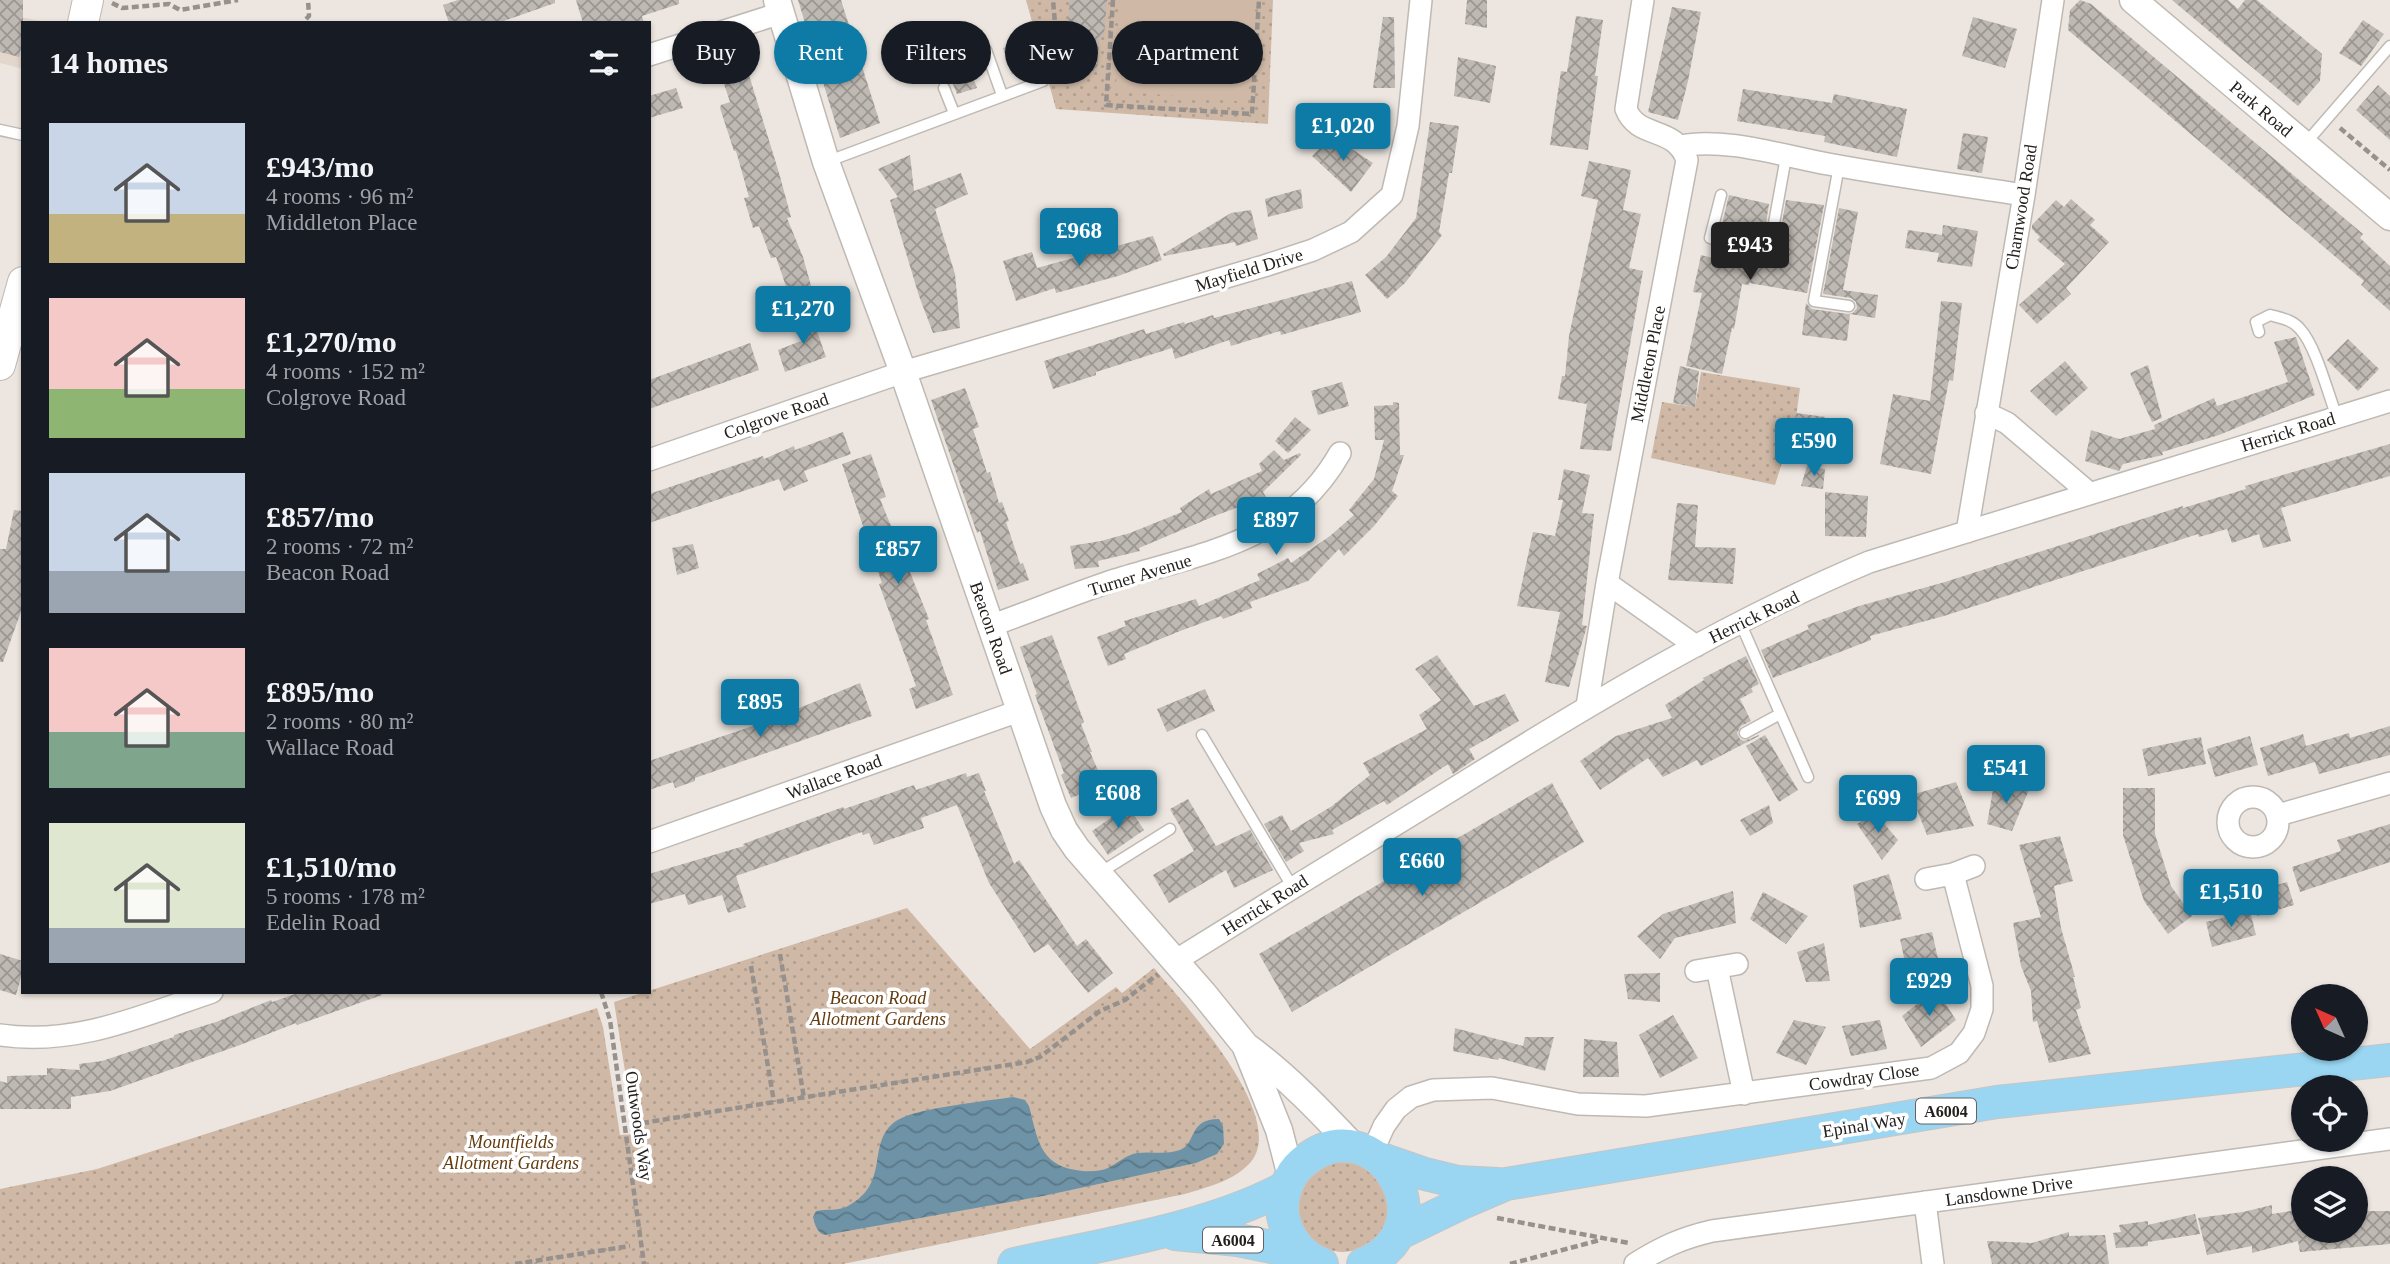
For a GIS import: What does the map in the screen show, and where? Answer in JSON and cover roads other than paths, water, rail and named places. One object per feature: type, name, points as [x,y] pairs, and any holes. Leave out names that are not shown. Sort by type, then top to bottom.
[{"type":"main road","points":[[83,21],[88,0]]},
{"type":"main road","points":[[0,365],[21,289]]},
{"type":"main road","name":"Epinal Way","points":[[1368,1153],[1425,1174],[1458,1182],[1506,1184],[1997,1102],[2390,1060]]},
{"type":"main road","points":[[1314,1259],[1295,1244],[1285,1224],[1283,1201],[1288,1182],[1300,1164],[1325,1149],[1339,1146],[1368,1153],[1392,1170],[1400,1185],[1404,1210],[1383,1253]]},
{"type":"main road","name":"A6004","points":[[1014,1264],[1159,1232],[1269,1196],[1288,1182]]},
{"type":"main road","name":"Epinal Way","points":[[1383,1253],[1464,1202],[1506,1184]]},
{"type":"main road","name":"A6004","points":[[1159,1232],[1238,1240],[1314,1259]]},
{"type":"street","name":"Mayfield Drive","points":[[903,372],[1264,266],[1313,250],[1351,232],[1392,195],[1408,126],[1421,0]]},
{"type":"street","points":[[1643,0],[1626,109],[1637,126],[1672,139],[1680,146],[1699,142],[1728,145],[1839,166],[2024,195]]},
{"type":"street","name":"Charnwood Road","points":[[1967,532],[2024,195],[2053,0]]},
{"type":"street","name":"Park Road","points":[[2133,0],[2390,217]]},
{"type":"street","name":"Beacon Road","points":[[779,7],[826,162],[903,372],[1019,711],[1064,831],[1245,1045],[1274,1067],[1368,1153]]},
{"type":"street","points":[[651,54],[779,7]]},
{"type":"street","name":"Middleton Place","points":[[1587,706],[1607,583],[1687,160],[1680,146]]},
{"type":"street","name":"Colgrove Road","points":[[651,459],[903,372]]},
{"type":"street","name":"Herrick Road","points":[[1175,961],[1587,706],[1740,622],[1869,562],[2390,401]]},
{"type":"street","points":[[1986,414],[2007,423],[2089,493]]},
{"type":"street","name":"Turner Avenue","points":[[990,626],[1115,580],[1222,549],[1257,534],[1319,485],[1340,453]]},
{"type":"street","points":[[1607,583],[1696,646]]},
{"type":"street","name":"Wallace Road","points":[[651,841],[1019,711]]},
{"type":"street","points":[[2278,815],[2390,783]]},
{"type":"street","points":[[1926,879],[1953,874],[1974,866]]},
{"type":"street","name":"Cowdray Close","points":[[1368,1153],[1396,1109],[1411,1097],[1433,1090],[1492,1088],[1578,1104],[1646,1107],[1931,1068],[1959,1053],[1974,1033],[1982,1009],[1982,986],[1953,874]]},
{"type":"street","points":[[1716,968],[1744,1094]]},
{"type":"street","points":[[0,1035],[49,1038],[81,1035],[183,997],[200,994]]},
{"type":"street","name":"Beacon Road","points":[[1245,1045],[1279,1130],[1288,1182]]},
{"type":"street","name":"Lansdowne Drive","points":[[1636,1264],[1686,1237],[1712,1231],[2390,1139]]},
{"type":"street","points":[[1926,1202],[1933,1264]]},
{"type":"lane","points":[[2304,145],[2390,46]]},
{"type":"lane","points":[[991,64],[1002,96]]},
{"type":"lane","points":[[826,162],[1035,84]]},
{"type":"lane","points":[[944,88],[954,113]]},
{"type":"lane","points":[[0,130],[21,135]]},
{"type":"lane","points":[[1721,195],[1710,238],[1769,251],[1786,157]]},
{"type":"lane","points":[[1839,166],[1814,301],[1849,306]]},
{"type":"lane","points":[[2259,332],[2256,322],[2270,315],[2286,319],[2299,327],[2309,342],[2337,417]]},
{"type":"lane","points":[[1740,622],[1808,777]]},
{"type":"lane","points":[[1745,733],[1780,715]]},
{"type":"lane","points":[[1202,735],[1293,888]]},
{"type":"lane","points":[[1098,874],[1170,829]]},
{"type":"water","points":[[1013,1097],[1025,1100],[1029,1106],[1038,1138],[1047,1155],[1054,1162],[1076,1170],[1104,1169],[1137,1153],[1180,1150],[1189,1142],[1198,1127],[1209,1120],[1219,1119],[1223,1126],[1224,1144],[1217,1154],[1196,1163],[1043,1196],[825,1235],[818,1231],[813,1217],[816,1211],[845,1208],[870,1186],[882,1140],[896,1121],[918,1112]]},
{"type":"park label","name":"Beacon Road Allotment Gardens","points":[[878,1008]]},
{"type":"park label","name":"Mountfields Allotment Gardens","points":[[511,1152]]}]
